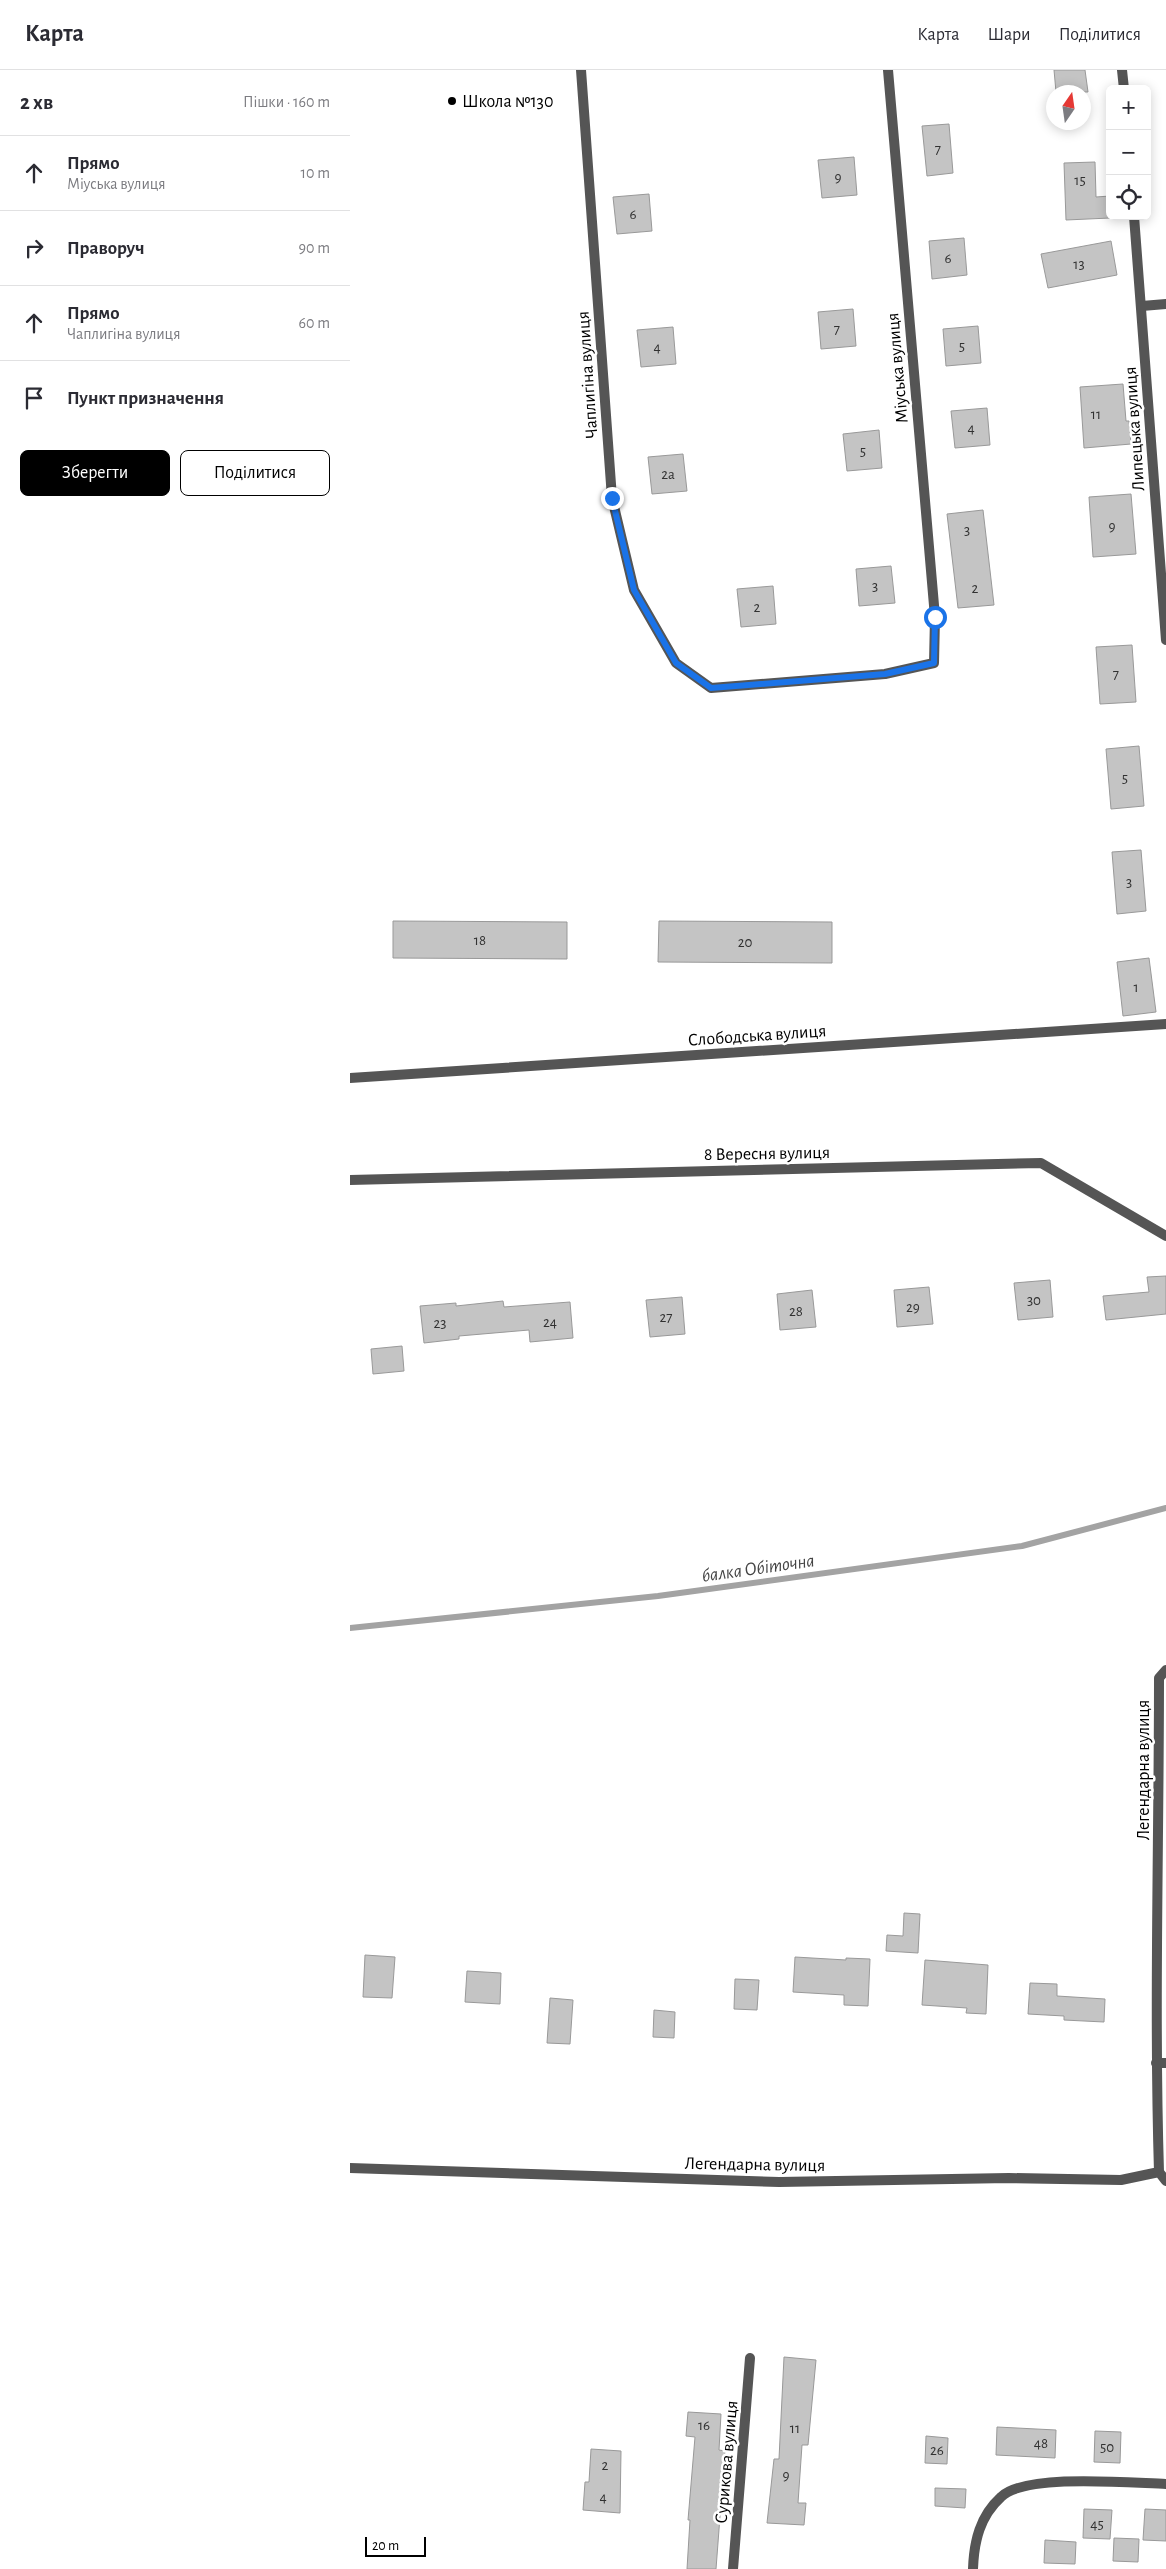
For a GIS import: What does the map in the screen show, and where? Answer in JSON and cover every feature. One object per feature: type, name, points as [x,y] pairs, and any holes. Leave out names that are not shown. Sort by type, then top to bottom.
[{"type":"street","name":"Чаплигіна вулиця","points":[[581,70],[612,498],[634,590],[676,663],[711,688],[885,674],[934,663]]},
{"type":"street","name":"Міуська вулиця","points":[[888,70],[934,607],[934,663]]},
{"type":"street","points":[[1122,70],[1124,85]]},
{"type":"street","name":"Липецька вулиця","points":[[1134,220],[1166,640]]},
{"type":"street","points":[[1142,306],[1166,304]]},
{"type":"street","name":"Слободська вулиця","points":[[350,1078],[1166,1024]]},
{"type":"street","name":"8 Вересня вулиця","points":[[350,1180],[1041,1164],[1166,1236]]},
{"type":"street","name":"Легендарна вулиця","points":[[350,2168],[779,2182],[1008,2178],[1121,2180],[1159,2172],[1163,1873],[1159,1678],[1166,1670]]},
{"type":"street","points":[[1159,2172],[1166,2181]]},
{"type":"street","name":"Сурикова вулиця","points":[[733,2569],[750,2358]]},
{"type":"street","points":[[973,2569],[974,2553],[982,2520],[1002,2495],[1032,2484],[1072,2481],[1166,2484]]},
{"type":"building","points":[[1054,70],[1085,70],[1087,85],[1055,85]]},
{"type":"building","points":[[949,124],[953,173],[927,176],[922,126]]},
{"type":"building","points":[[854,157],[857,195],[822,198],[818,160]]},
{"type":"building","points":[[1095,162],[1096,197],[1106,196],[1106,218],[1066,220],[1064,163]]},
{"type":"building","points":[[649,194],[652,231],[617,234],[613,197]]},
{"type":"building","points":[[964,238],[967,275],[932,279],[929,241]]},
{"type":"building","points":[[1111,241],[1117,275],[1048,288],[1041,254]]},
{"type":"building","points":[[853,309],[856,346],[821,349],[818,312]]},
{"type":"building","points":[[978,326],[981,363],[946,366],[943,329]]},
{"type":"building","points":[[673,327],[676,364],[641,367],[637,330]]},
{"type":"building","points":[[1123,384],[1126,421],[1129,421],[1131,444],[1084,448],[1080,387]]},
{"type":"building","points":[[987,408],[990,445],[955,448],[951,411]]},
{"type":"building","points":[[879,430],[882,468],[847,471],[843,434]]},
{"type":"building","points":[[683,454],[687,491],[652,494],[648,457]]},
{"type":"building","points":[[1131,494],[1136,554],[1093,557],[1089,497]]},
{"type":"building","points":[[983,510],[994,605],[958,608],[947,514]]},
{"type":"building","points":[[891,566],[895,603],[859,606],[856,569]]},
{"type":"building","points":[[773,586],[776,624],[741,627],[737,589]]},
{"type":"building","points":[[1132,645],[1136,702],[1100,704],[1096,647]]},
{"type":"building","points":[[1139,746],[1144,806],[1111,809],[1106,749]]},
{"type":"building","points":[[1141,850],[1146,911],[1117,914],[1112,852]]},
{"type":"building","points":[[393,921],[567,922],[567,959],[393,958]]},
{"type":"building","points":[[659,921],[832,922],[832,963],[658,962]]},
{"type":"building","points":[[1149,958],[1156,1012],[1123,1016],[1117,962]]},
{"type":"building","points":[[1166,1276],[1166,1314],[1106,1320],[1103,1296],[1149,1292],[1147,1277]]},
{"type":"building","points":[[1050,1280],[1053,1317],[1018,1320],[1014,1283]]},
{"type":"building","points":[[929,1287],[933,1324],[897,1327],[894,1290]]},
{"type":"building","points":[[812,1290],[816,1327],[780,1330],[777,1294]]},
{"type":"building","points":[[682,1297],[685,1334],[650,1337],[646,1300]]},
{"type":"building","points":[[503,1301],[504,1307],[570,1302],[573,1338],[530,1342],[529,1330],[459,1336],[459,1339],[424,1343],[420,1306],[456,1303],[456,1306]]},
{"type":"building","points":[[402,1346],[404,1371],[373,1374],[371,1349]]},
{"type":"building","points":[[904,1913],[920,1914],[918,1953],[886,1951],[887,1935],[903,1936]]},
{"type":"building","points":[[365,1955],[395,1957],[392,1998],[363,1997]]},
{"type":"building","points":[[795,1957],[846,1960],[846,1958],[870,1959],[868,2006],[844,2005],[844,1995],[793,1992]]},
{"type":"building","points":[[925,1960],[988,1965],[986,2014],[966,2013],[967,2008],[922,2005]]},
{"type":"building","points":[[467,1971],[501,1973],[500,2004],[465,2002]]},
{"type":"building","points":[[735,1979],[759,1980],[757,2010],[734,2009]]},
{"type":"building","points":[[1030,1983],[1057,1984],[1057,1996],[1105,1999],[1104,2022],[1064,2020],[1064,2016],[1028,2014]]},
{"type":"building","points":[[550,1998],[573,2000],[570,2044],[547,2043]]},
{"type":"building","points":[[654,2010],[675,2012],[674,2038],[653,2037]]},
{"type":"building","points":[[784,2357],[816,2360],[808,2445],[802,2445],[798,2503],[806,2503],[804,2525],[767,2523],[774,2459],[779,2459]]},
{"type":"building","points":[[688,2412],[721,2414],[719,2450],[725,2451],[716,2569],[687,2569],[690,2520],[688,2520],[695,2437],[686,2436]]},
{"type":"building","points":[[997,2427],[1056,2430],[1055,2458],[996,2455]]},
{"type":"building","points":[[1095,2431],[1121,2432],[1120,2463],[1094,2462]]},
{"type":"building","points":[[926,2436],[948,2438],[947,2464],[925,2463]]},
{"type":"building","points":[[591,2449],[621,2451],[620,2513],[583,2510],[585,2482],[589,2482]]},
{"type":"building","points":[[935,2488],[966,2489],[965,2508],[935,2506]]},
{"type":"building","points":[[1084,2509],[1112,2510],[1110,2539],[1083,2538]]},
{"type":"building","points":[[1145,2509],[1166,2510],[1166,2541],[1143,2540]]},
{"type":"building","points":[[1114,2538],[1139,2539],[1138,2562],[1113,2561]]},
{"type":"building","points":[[1045,2540],[1076,2542],[1075,2564],[1044,2563]]},
{"type":"waterway","name":"балка Обіточна","points":[[350,1628],[658,1596],[1022,1546],[1166,1508]]},
{"type":"place","name":"Школа №130","points":[[452,101]]},
{"type":"route","points":[[612,498],[634,590],[676,663],[711,688],[885,674],[934,663],[935,617]]}]
